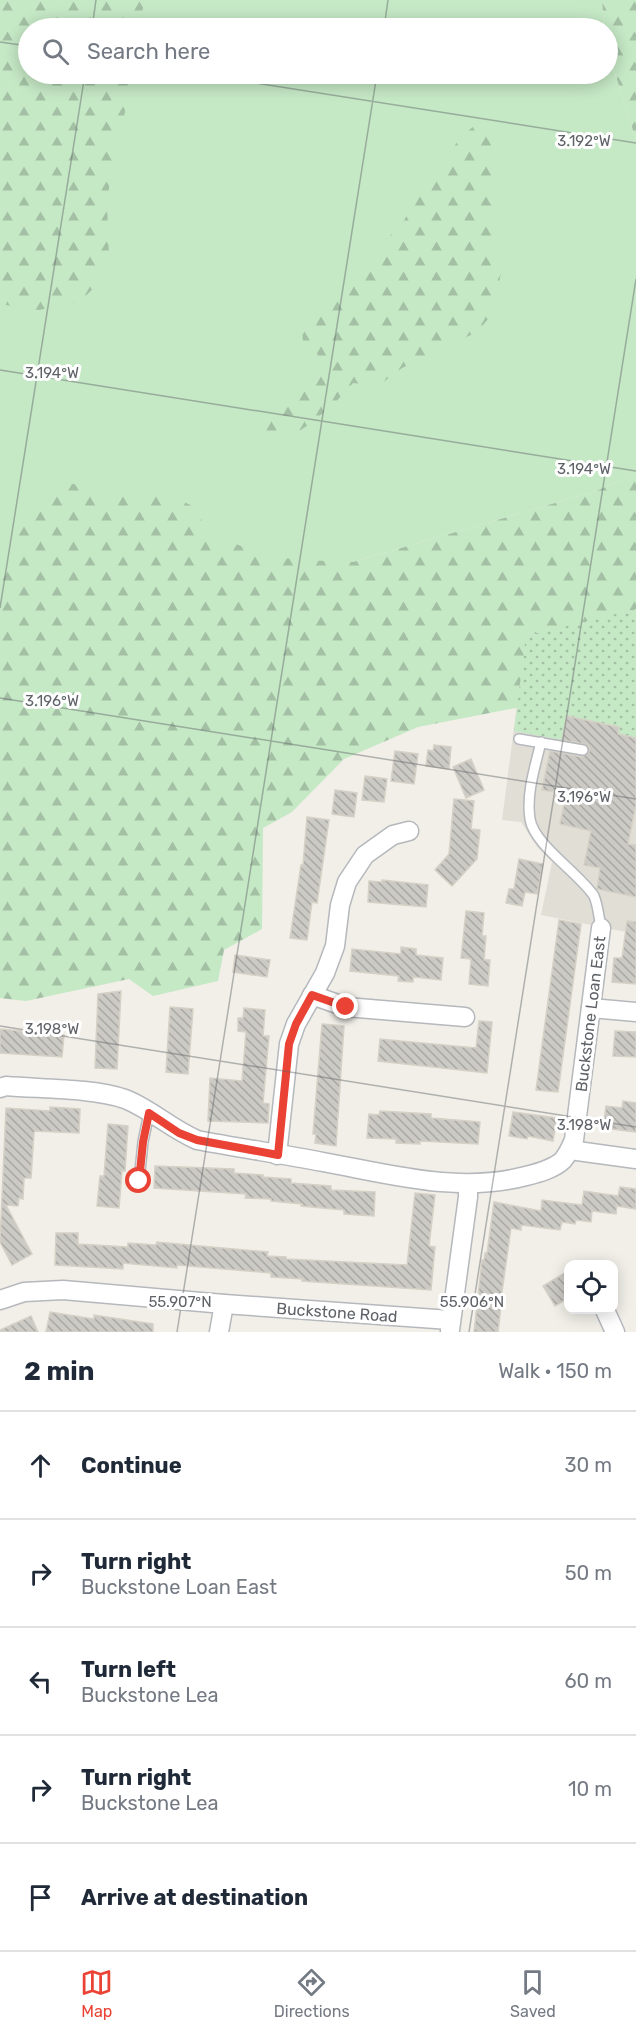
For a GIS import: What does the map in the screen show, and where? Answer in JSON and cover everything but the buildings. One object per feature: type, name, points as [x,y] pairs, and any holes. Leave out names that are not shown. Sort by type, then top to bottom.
[{"type":"street","points":[[278,1155],[289,1044],[296,1024],[325,974],[335,945],[340,905],[347,882],[365,855],[393,835],[409,831]]},
{"type":"street","name":"Buckstone Loan East","points":[[570,1150],[574,1140],[601,928]]},
{"type":"street","points":[[312,995],[346,1007],[441,1010],[465,1017]]},
{"type":"street","points":[[591,1008],[636,1012]]},
{"type":"street","points":[[0,1088],[6,1086],[106,1094],[127,1100],[179,1133],[197,1140],[322,1161],[395,1177],[468,1184],[515,1179],[541,1173],[562,1162],[570,1150],[636,1160]]},
{"type":"street","points":[[450,1326],[468,1184]]},
{"type":"street","name":"Buckstone Road","points":[[1,1297],[24,1292],[63,1290],[450,1326]]},
{"type":"street","points":[[219,1332],[224,1304]]},
{"type":"street","points":[[607,1314],[615,1332]]},
{"type":"lane","points":[[519,739],[583,750]]},
{"type":"lane","points":[[541,742],[529,795],[530,822],[546,846],[573,872],[595,898],[601,928]]},
{"type":"lane","points":[[139,1181],[149,1113]]},
{"type":"shaded area","points":[[636,609],[636,934],[541,915],[552,862],[537,847],[521,822],[502,820],[526,636]]},
{"type":"green space","points":[[0,0],[602,0],[603,18],[18,18],[18,84],[618,83],[636,140],[636,474],[596,491],[353,562],[0,782]]},
{"type":"green space","points":[[5,0],[145,0],[140,18],[18,18],[18,84],[128,84],[125,112],[112,162],[107,205],[109,256],[95,287],[80,301],[39,310],[0,304],[0,5]]},
{"type":"green space","points":[[602,0],[636,0],[636,140],[618,83],[618,18],[603,18]]},
{"type":"green space","points":[[475,125],[495,132],[497,148],[493,169],[496,208],[492,251],[499,259],[501,273],[493,313],[477,332],[402,368],[378,386],[353,383],[327,410],[302,429],[278,441],[266,440],[261,436],[265,425],[299,398],[320,364],[315,346],[303,343],[302,328],[307,313],[356,270],[401,225],[460,138]]},
{"type":"green space","points":[[636,474],[636,626],[541,703],[418,727],[344,759],[292,812],[263,828],[262,929],[224,950],[218,981],[153,996],[129,979],[26,1001],[0,998],[0,580],[13,559],[21,516],[56,480],[119,495],[167,493],[196,508],[207,532],[263,555],[301,560],[353,562],[596,491]]},
{"type":"green space","points":[[636,609],[636,738],[618,734],[619,727],[567,716],[562,740],[514,731],[526,636]]},
{"type":"route","points":[[139,1181],[149,1113],[179,1133],[197,1140],[278,1155],[289,1044],[296,1024],[312,995],[346,1007]]}]
